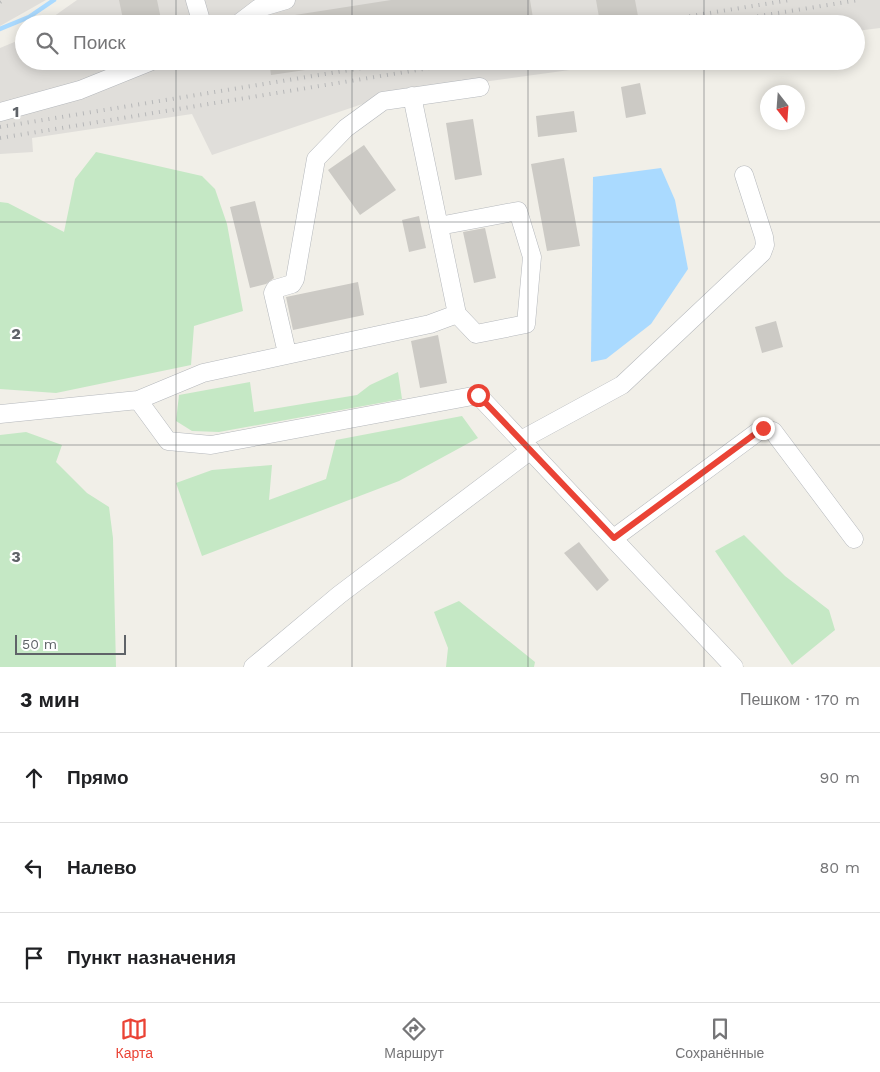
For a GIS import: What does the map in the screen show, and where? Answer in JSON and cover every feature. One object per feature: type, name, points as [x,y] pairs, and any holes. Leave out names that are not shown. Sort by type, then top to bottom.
[{"type":"street","points":[[196,0],[200,15]]},
{"type":"street","points":[[250,15],[259,8],[286,0]]},
{"type":"street","points":[[0,112],[80,90],[130,70]]},
{"type":"street","points":[[287,353],[273,293],[275,289],[292,284],[295,279],[316,159],[346,128],[384,101],[480,87]]},
{"type":"street","points":[[412,96],[457,314],[476,334],[526,324],[532,257],[518,211],[439,226]]},
{"type":"street","points":[[254,667],[338,595],[526,445],[622,385],[762,253],[764,237],[744,175]]},
{"type":"street","points":[[0,414],[138,400],[203,372],[430,324],[457,314]]},
{"type":"street","points":[[138,400],[168,441],[211,445],[478,395],[734,667]]},
{"type":"street","points":[[614,538],[763,428],[773,431],[854,539]]},
{"type":"shaded area","points":[[0,0],[46,0],[19,15],[15,15],[15,18],[0,26]]},
{"type":"shaded area","points":[[77,0],[880,0],[880,28],[865,30],[865,15],[56,15]]},
{"type":"shaded area","points":[[15,42],[15,70],[570,70],[389,95],[212,155],[192,114],[32,138],[33,152],[0,154],[0,48]]},
{"type":"green space","points":[[96,152],[202,176],[215,189],[227,224],[243,311],[194,326],[191,365],[56,393],[0,389],[0,202],[8,203],[64,232],[75,179]]},
{"type":"green space","points":[[398,372],[402,399],[219,432],[192,431],[176,421],[179,395],[250,382],[254,412],[357,395],[370,385]]},
{"type":"green space","points":[[462,416],[478,438],[399,481],[202,556],[176,483],[212,470],[272,465],[269,500],[326,479],[336,440]]},
{"type":"green space","points":[[26,432],[62,445],[56,462],[87,493],[109,507],[113,538],[116,667],[0,667],[0,435]]},
{"type":"green space","points":[[744,535],[785,576],[829,610],[835,630],[792,665],[715,551]]},
{"type":"green space","points":[[459,601],[535,662],[534,667],[446,667],[448,648],[434,612]]},
{"type":"water","points":[[661,168],[675,200],[688,269],[651,324],[606,359],[591,362],[593,177]]},
{"type":"building","points":[[119,0],[157,0],[160,15],[122,15]]},
{"type":"building","points":[[391,0],[530,0],[532,15],[295,15]]},
{"type":"building","points":[[596,0],[635,0],[638,15],[599,15]]},
{"type":"building","points":[[270,70],[305,70],[271,75]]},
{"type":"building","points":[[640,83],[646,114],[626,118],[621,87]]},
{"type":"building","points":[[574,111],[577,132],[538,137],[536,116]]},
{"type":"building","points":[[473,119],[482,175],[455,180],[446,123]]},
{"type":"building","points":[[364,145],[396,190],[360,215],[328,170]]},
{"type":"building","points":[[564,158],[580,246],[547,251],[531,164]]},
{"type":"building","points":[[255,201],[274,278],[266,284],[250,288],[230,207]]},
{"type":"building","points":[[419,216],[426,248],[409,252],[402,220]]},
{"type":"building","points":[[485,228],[496,278],[474,283],[463,232]]},
{"type":"building","points":[[358,282],[364,315],[293,330],[286,297]]},
{"type":"building","points":[[776,321],[783,347],[762,353],[755,327]]},
{"type":"building","points":[[438,335],[447,383],[420,388],[411,341]]},
{"type":"building","points":[[579,542],[609,580],[597,591],[564,553]]},
{"type":"waterway","points":[[32,15],[54,0]]},
{"type":"waterway","points":[[0,29],[15,23]]},
{"type":"railway","points":[[697,15],[790,0]]},
{"type":"railway","points":[[765,15],[859,0]]},
{"type":"railway","points":[[0,127],[350,70]]},
{"type":"railway","points":[[0,138],[418,70]]},
{"type":"route","points":[[478,395],[614,538],[757,430],[763,428]]}]
